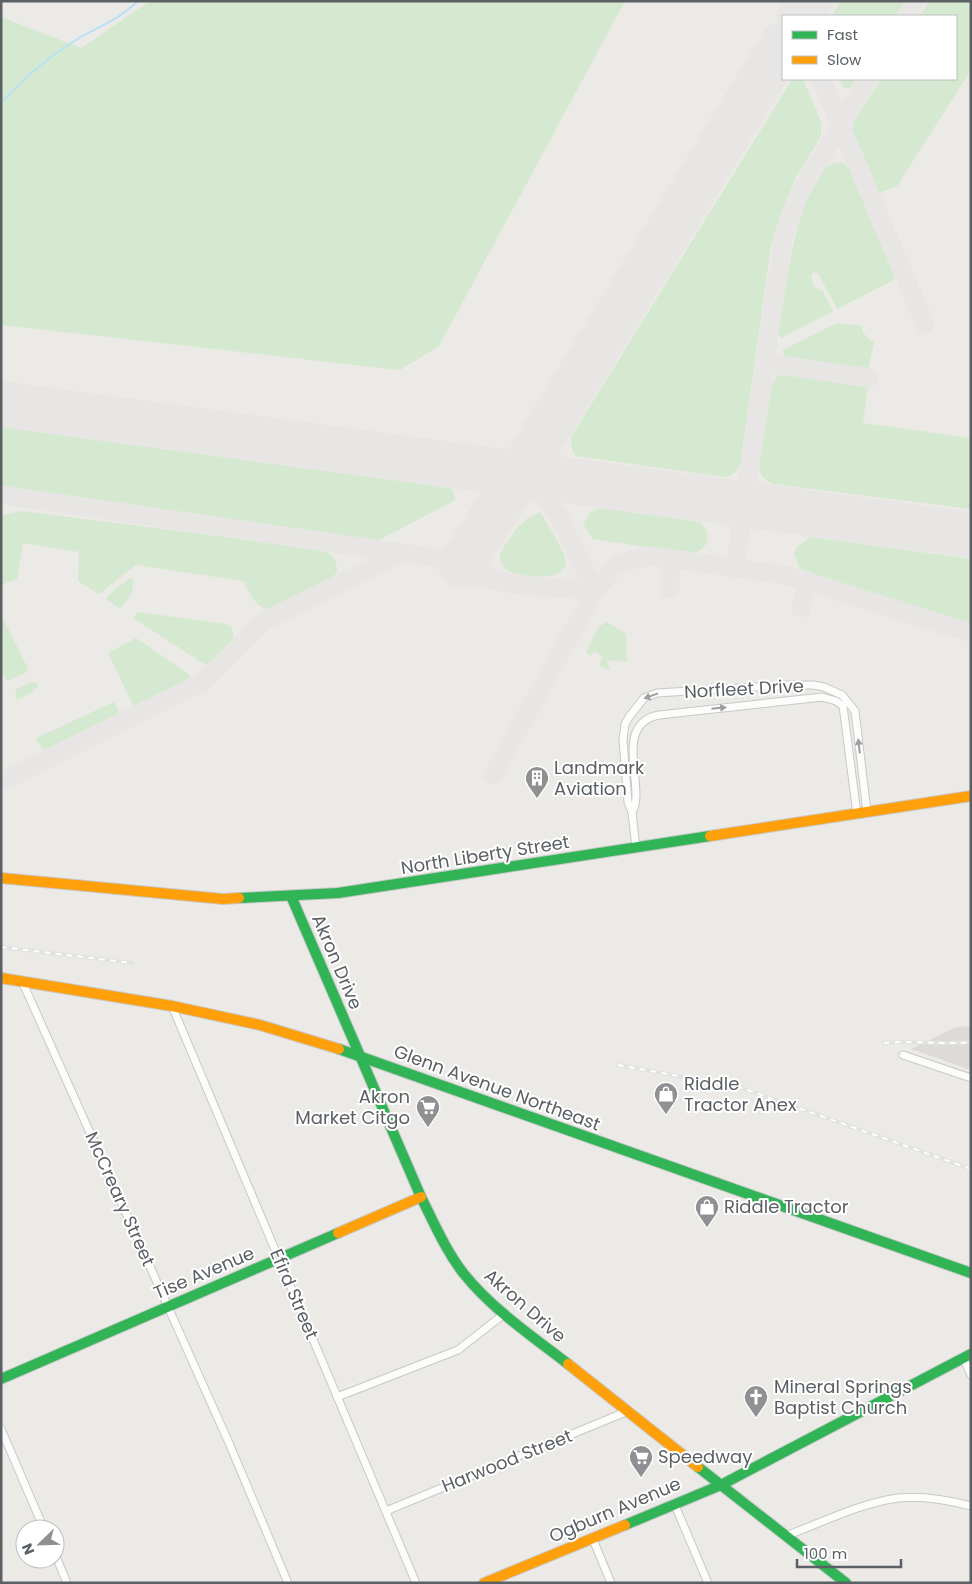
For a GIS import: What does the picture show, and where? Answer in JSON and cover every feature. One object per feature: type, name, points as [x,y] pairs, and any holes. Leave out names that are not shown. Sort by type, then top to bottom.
[{"type":"street","name":"Norfleet Drive","points":[[636,848],[632,812],[628,802],[623,740],[625,724],[644,698],[650,694],[790,684],[828,688],[842,695],[853,708],[855,715],[862,772],[862,813]]},
{"type":"street","name":"Norfleet Drive","points":[[632,812],[636,806],[633,766],[635,736],[642,724],[654,716],[822,697],[843,706],[846,716]]},
{"type":"street","points":[[855,715],[846,716],[852,773],[862,813]]},
{"type":"street","points":[[852,773],[862,772]]},
{"type":"street","name":"North Liberty Street","points":[[1,878],[222,899],[338,893],[971,796]]},
{"type":"street","name":"Akron Drive","points":[[291,896],[358,1055],[421,1197],[441,1238],[464,1274],[504,1314],[788,1535],[846,1583]]},
{"type":"street","name":"Glenn Avenue Northeast","points":[[1,978],[172,1006],[260,1025],[358,1055],[971,1272]]},
{"type":"street","name":"McCreary Street","points":[[22,981],[168,1306],[288,1583]]},
{"type":"street","name":"Efird Street","points":[[172,1006],[416,1583]]},
{"type":"street","points":[[903,1055],[971,1078]]},
{"type":"street","name":"Tise Avenue","points":[[1,1379],[421,1197]]},
{"type":"street","points":[[337,1397],[458,1350],[504,1314]]},
{"type":"street","points":[[967,1355],[971,1375]]},
{"type":"street","name":"Ogburn Avenue","points":[[484,1583],[721,1484],[967,1355]]},
{"type":"street","name":"Harwood Street","points":[[386,1511],[628,1411]]},
{"type":"street","points":[[1,1429],[40,1519]]},
{"type":"street","points":[[788,1535],[856,1510],[899,1498],[930,1498],[971,1506]]},
{"type":"street","points":[[674,1504],[708,1583]]},
{"type":"street","points":[[592,1537],[611,1583]]},
{"type":"street","points":[[61,1569],[67,1583]]},
{"type":"shaded area","points":[[971,1026],[971,1070],[911,1049],[956,1027]]},
{"type":"green space","points":[[150,1],[625,1],[439,346],[400,370],[1,325],[1,17],[81,48]]},
{"type":"green space","points":[[841,1],[905,1],[897,15],[833,15]]},
{"type":"green space","points":[[929,1],[971,1],[971,70],[897,186],[878,193],[873,189],[851,133],[854,122],[880,80],[957,80],[957,15],[921,15]]},
{"type":"green space","points":[[803,80],[821,122],[821,136],[795,179],[780,216],[771,246],[740,466],[731,476],[725,477],[576,456],[572,451],[571,437],[791,81]]},
{"type":"green space","points":[[839,80],[856,80],[850,88],[844,88]]},
{"type":"green space","points":[[836,162],[844,163],[855,174],[897,276],[894,280],[837,309],[818,273],[814,272],[811,275],[813,283],[817,289],[823,291],[833,311],[781,338],[778,333],[784,292],[795,238],[803,212],[812,189],[823,172]]},
{"type":"green space","points":[[837,323],[862,326],[863,333],[874,343],[868,370],[791,361],[784,356],[783,350]]},
{"type":"green space","points":[[780,373],[864,383],[868,387],[863,423],[971,438],[971,509],[773,484],[768,481],[762,476],[759,468],[772,383]]},
{"type":"green space","points":[[1,427],[433,485],[452,489],[456,500],[375,542],[1,490]]},
{"type":"green space","points":[[600,508],[700,522],[707,531],[707,541],[702,549],[691,554],[593,539],[583,525],[589,513]]},
{"type":"green space","points":[[22,511],[320,549],[333,557],[337,572],[327,584],[276,610],[269,610],[255,601],[243,581],[136,565],[99,594],[78,581],[79,552],[23,543],[17,579],[1,585],[1,515]]},
{"type":"green space","points":[[540,512],[563,552],[566,564],[563,570],[558,574],[541,577],[508,571],[501,561],[500,555],[502,550],[519,526]]},
{"type":"green space","points":[[811,537],[971,559],[971,626],[800,569],[794,554],[797,547]]},
{"type":"green space","points":[[130,578],[133,578],[132,591],[120,609],[106,599]]},
{"type":"green space","points":[[138,612],[226,624],[231,627],[233,633],[232,643],[211,664],[204,664],[133,618]]},
{"type":"green space","points":[[1,614],[28,669],[27,672],[7,681],[1,669]]},
{"type":"green space","points":[[607,622],[626,634],[627,662],[607,660],[610,671],[599,666],[603,656],[594,651],[591,656],[586,653],[598,627]]},
{"type":"green space","points":[[136,638],[187,673],[192,680],[138,707],[133,705],[108,653]]},
{"type":"green space","points":[[31,682],[36,682],[38,687],[32,690],[33,692],[17,700],[15,690]]},
{"type":"green space","points":[[114,702],[121,716],[44,753],[36,738]]},
{"type":"waterway","points":[[1,103],[46,61],[76,40],[115,18],[138,1]]},
{"type":"taxiway","points":[[789,1],[795,15]]},
{"type":"taxiway","points":[[908,15],[916,1]]},
{"type":"taxiway","points":[[821,80],[925,324]]},
{"type":"taxiway","points":[[735,568],[783,239],[796,201],[803,187],[867,80]]},
{"type":"taxiway","points":[[766,363],[869,378]]},
{"type":"taxiway","points":[[549,496],[543,478],[542,460],[550,424]]},
{"type":"taxiway","points":[[493,775],[595,591],[558,515],[539,488],[520,474]]},
{"type":"taxiway","points":[[1,495],[451,560],[481,577],[537,587],[595,591],[613,568],[624,562],[651,556],[785,575],[971,633]]},
{"type":"taxiway","points":[[480,536],[480,567],[493,580]]},
{"type":"taxiway","points":[[1,782],[203,682],[264,621],[400,554]]},
{"type":"taxiway","points":[[670,558],[670,589]]},
{"type":"taxiway","points":[[801,608],[808,581]]},
{"type":"runway","points":[[801,15],[810,1]]},
{"type":"runway","points":[[461,565],[520,474],[782,46]]},
{"type":"runway","points":[[1,404],[971,535]]},
{"type":"railway","points":[[1,947],[132,963]]},
{"type":"railway","points":[[884,1043],[971,1042]]},
{"type":"railway","points":[[618,1065],[739,1087],[971,1169]]},
{"type":"traffic: fast","points":[[239,898],[338,893],[710,836]]},
{"type":"traffic: fast","points":[[291,896],[421,1197],[452,1256],[464,1274],[487,1299],[513,1322],[568,1364]]},
{"type":"traffic: fast","points":[[339,1049],[971,1273]]},
{"type":"traffic: fast","points":[[1,1379],[338,1233]]},
{"type":"traffic: fast","points":[[625,1525],[721,1485],[971,1354]]},
{"type":"traffic: fast","points":[[698,1467],[846,1583]]},
{"type":"traffic: slow","points":[[710,836],[971,796]]},
{"type":"traffic: slow","points":[[1,878],[223,899],[239,898]]},
{"type":"traffic: slow","points":[[1,978],[172,1006],[260,1025],[339,1049]]},
{"type":"traffic: slow","points":[[338,1233],[421,1197]]},
{"type":"traffic: slow","points":[[568,1364],[698,1467]]},
{"type":"traffic: slow","points":[[484,1583],[625,1525]]},
{"type":"place","name":"Landmark Aviation","points":[[537,799]]},
{"type":"place","name":"Riddle Tractor Anex","points":[[666,1115]]},
{"type":"place","name":"Akron Market Citgo","points":[[428,1128]]},
{"type":"place","name":"Riddle Tractor","points":[[707,1228]]},
{"type":"place","name":"Mineral Springs Baptist Church","points":[[756,1418]]},
{"type":"place","name":"Speedway","points":[[641,1478]]}]
